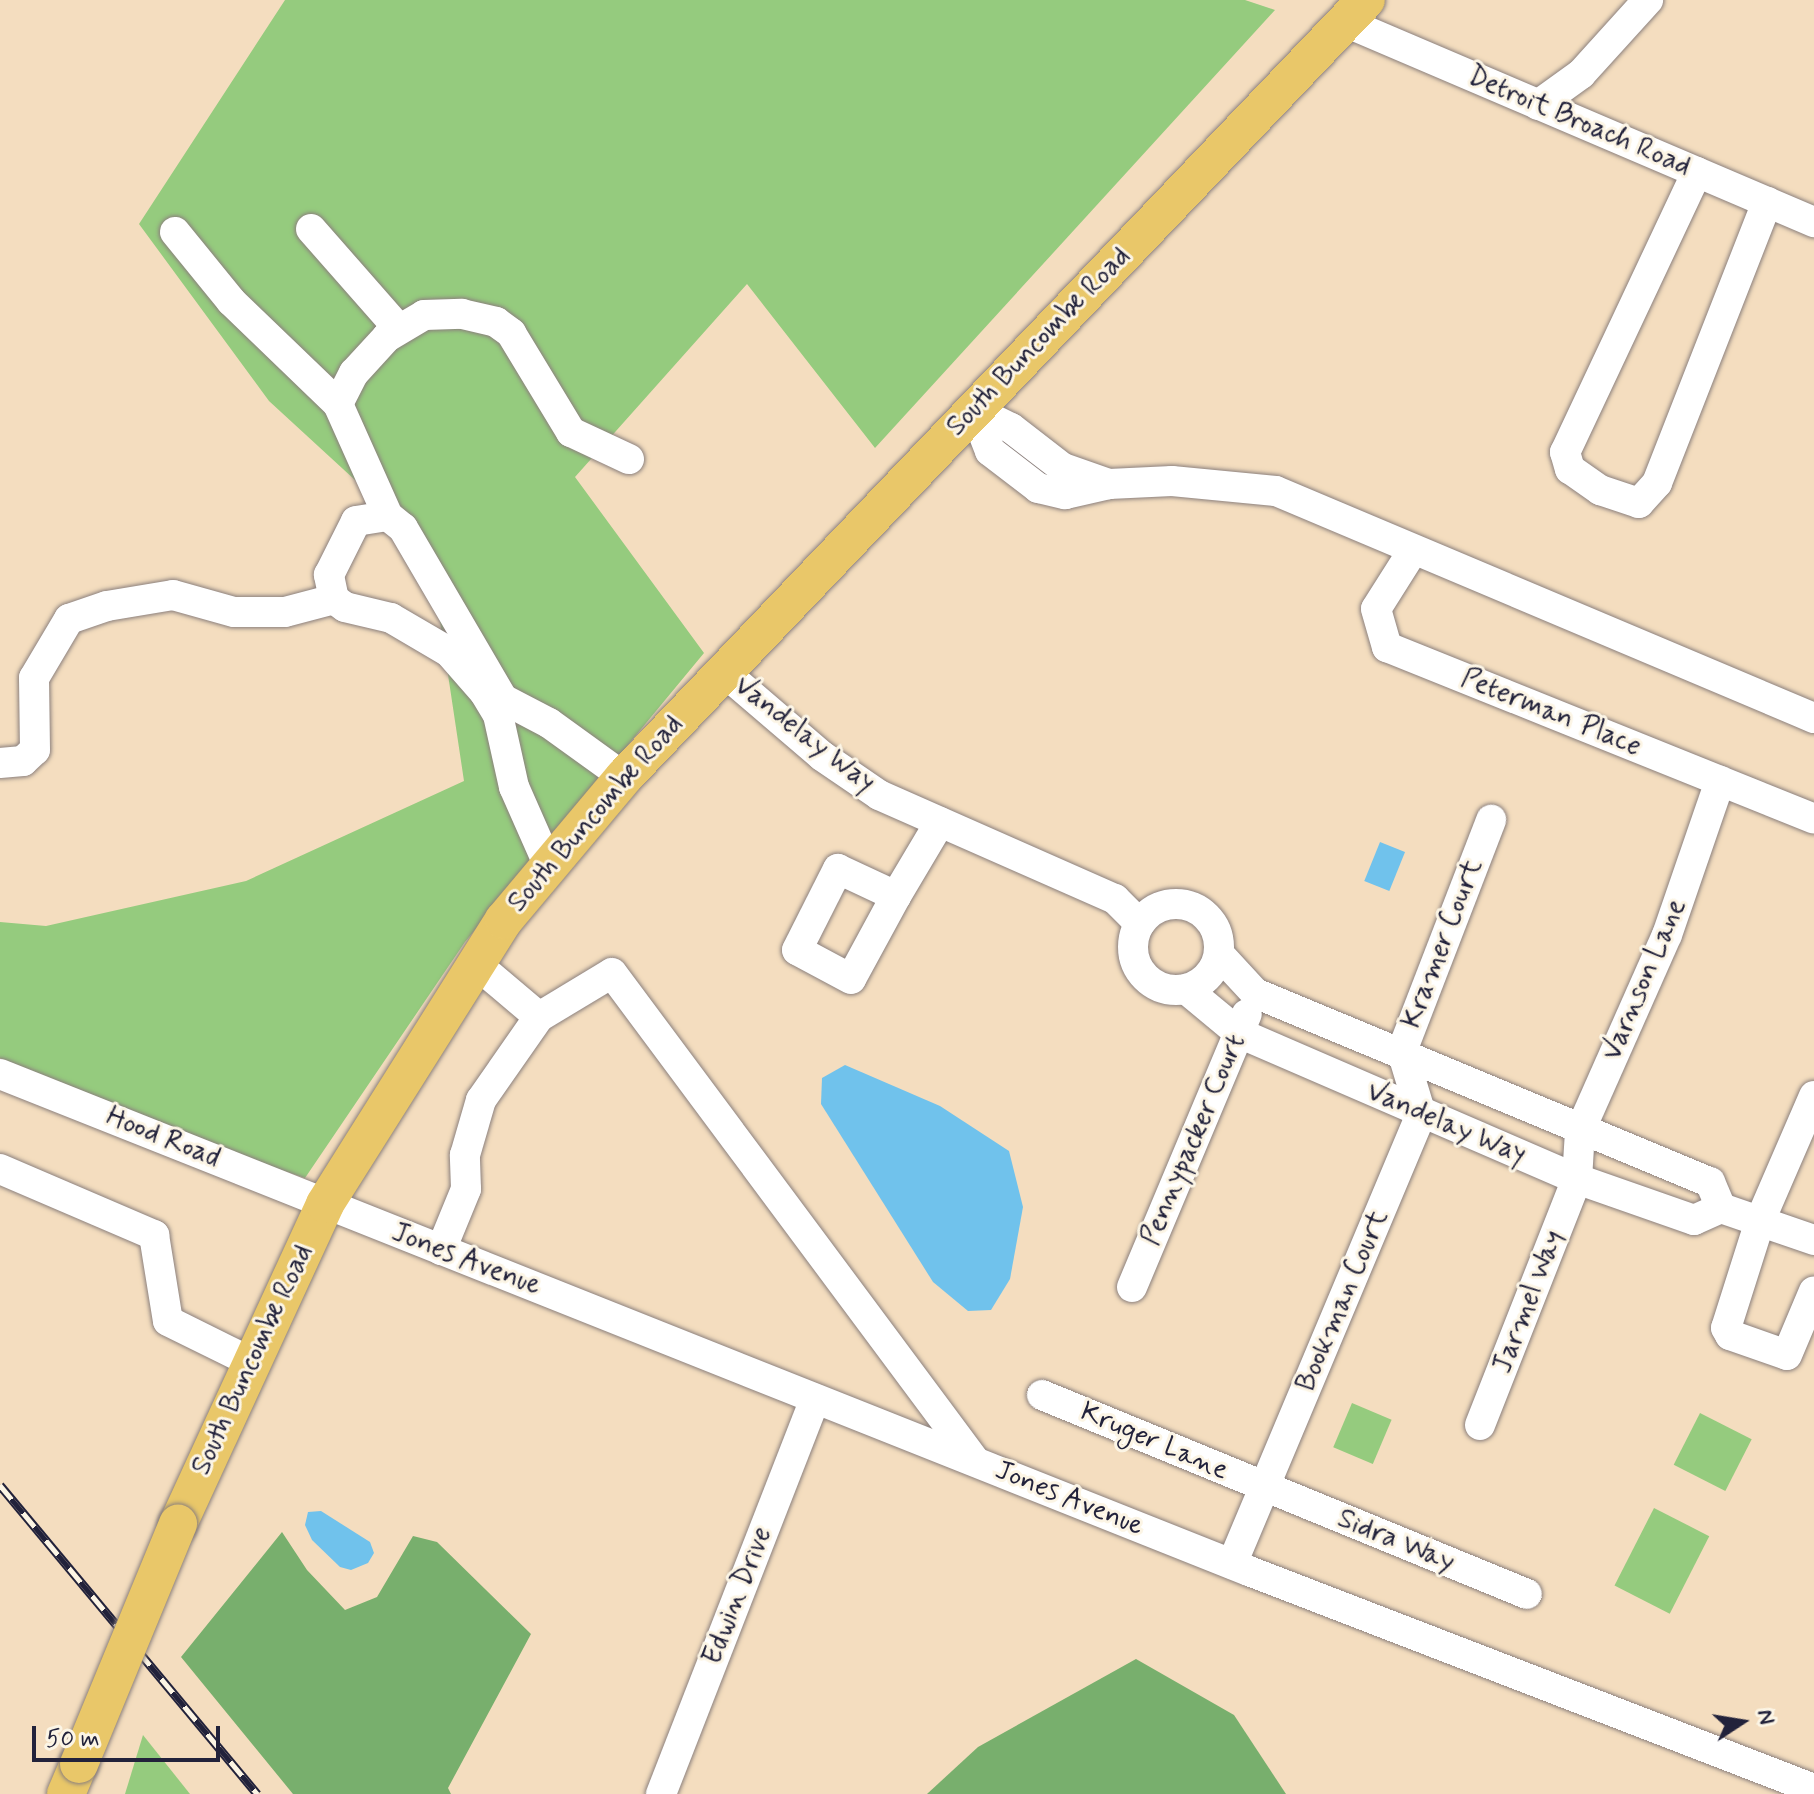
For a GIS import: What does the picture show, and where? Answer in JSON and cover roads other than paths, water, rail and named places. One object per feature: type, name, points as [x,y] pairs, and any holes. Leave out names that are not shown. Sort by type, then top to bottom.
[{"type":"main road","name":"South Buncombe Road","points":[[73,1779],[178,1524],[325,1204],[475,963],[548,864],[624,777],[1355,11]]},
{"type":"street","points":[[1538,105],[1581,74],[1648,0]]},
{"type":"street","name":"Detroit Broach Road","points":[[1355,11],[1538,105],[1814,222]]},
{"type":"street","points":[[1697,172],[1565,452],[1570,469],[1600,490],[1639,503],[1657,483],[1767,202]]},
{"type":"street","points":[[311,229],[398,328]]},
{"type":"street","points":[[175,232],[231,301],[309,382],[338,404],[388,516],[403,528],[490,690],[514,787],[548,864]]},
{"type":"street","points":[[338,404],[354,373],[398,328],[424,315],[462,314],[496,322],[511,333],[571,432],[629,459]]},
{"type":"street","points":[[974,410],[1011,428],[1063,468],[1109,484],[1172,481],[1276,491],[1412,552],[1814,718]]},
{"type":"street","points":[[388,516],[356,521],[329,575],[334,599],[345,607],[391,618],[449,652],[490,690],[549,723],[624,777]]},
{"type":"street","name":"Peterman Place","points":[[1412,552],[1376,609],[1387,647],[1814,819]]},
{"type":"street","points":[[0,763],[23,761],[35,750],[34,678],[69,619],[107,606],[173,595],[234,612],[285,612],[334,599]]},
{"type":"street","name":"Vandelay Way","points":[[724,672],[822,756],[879,795],[1115,899],[1140,924]]},
{"type":"street","name":"Varnson Lane","points":[[1577,1179],[1580,1131],[1667,935],[1720,781]]},
{"type":"street","name":"Kramer Court","points":[[1421,1114],[1402,1051],[1491,820]]},
{"type":"street","points":[[896,896],[940,822]]},
{"type":"street","points":[[1163,906],[1192,907],[1214,926],[1219,954],[1208,977],[1186,989],[1157,986],[1146,977],[1134,951],[1140,924],[1163,906]]},
{"type":"street","name":"Vandelay Way","points":[[1186,989],[1239,1033],[1577,1179],[1694,1220],[1721,1208],[1710,1182],[1580,1131],[1402,1051],[1255,993],[1219,954]]},
{"type":"street","points":[[475,963],[539,1017]]},
{"type":"street","points":[[441,1250],[466,1189],[465,1155],[481,1100],[539,1017],[612,973],[975,1461]]},
{"type":"street","name":"Pennypacker Court","points":[[1132,1287],[1255,993]]},
{"type":"street","name":"Hood Road","points":[[0,1074],[325,1204]]},
{"type":"street","points":[[1814,1096],[1760,1221],[1728,1314],[1730,1335],[1787,1355],[1814,1291]]},
{"type":"street","name":"Bookman Court","points":[[1232,1564],[1421,1114]]},
{"type":"street","points":[[0,1169],[154,1235],[168,1321],[251,1362]]},
{"type":"street","name":"Jarmel Way","points":[[1480,1425],[1577,1179]]},
{"type":"street","name":"Jones Avenue","points":[[325,1204],[1232,1564],[1811,1786]]},
{"type":"street","points":[[1721,1208],[1814,1240]]},
{"type":"street","name":"Kruger Lane","points":[[1042,1395],[1265,1489]]},
{"type":"street","name":"Edwin Drive","points":[[661,1794],[815,1399]]},
{"type":"street","name":"Sidra Way","points":[[1265,1489],[1527,1594]]},
{"type":"water","points":[[1380,842],[1405,852],[1389,891],[1364,881]]},
{"type":"water","points":[[845,1065],[940,1106],[1009,1151],[1023,1207],[1010,1279],[991,1310],[968,1311],[933,1282],[821,1104],[822,1078]]},
{"type":"water","points":[[321,1511],[370,1542],[374,1553],[368,1563],[351,1570],[340,1567],[312,1540],[305,1525],[308,1512]]},
{"type":"railway","points":[[0,1485],[257,1794]]}]
